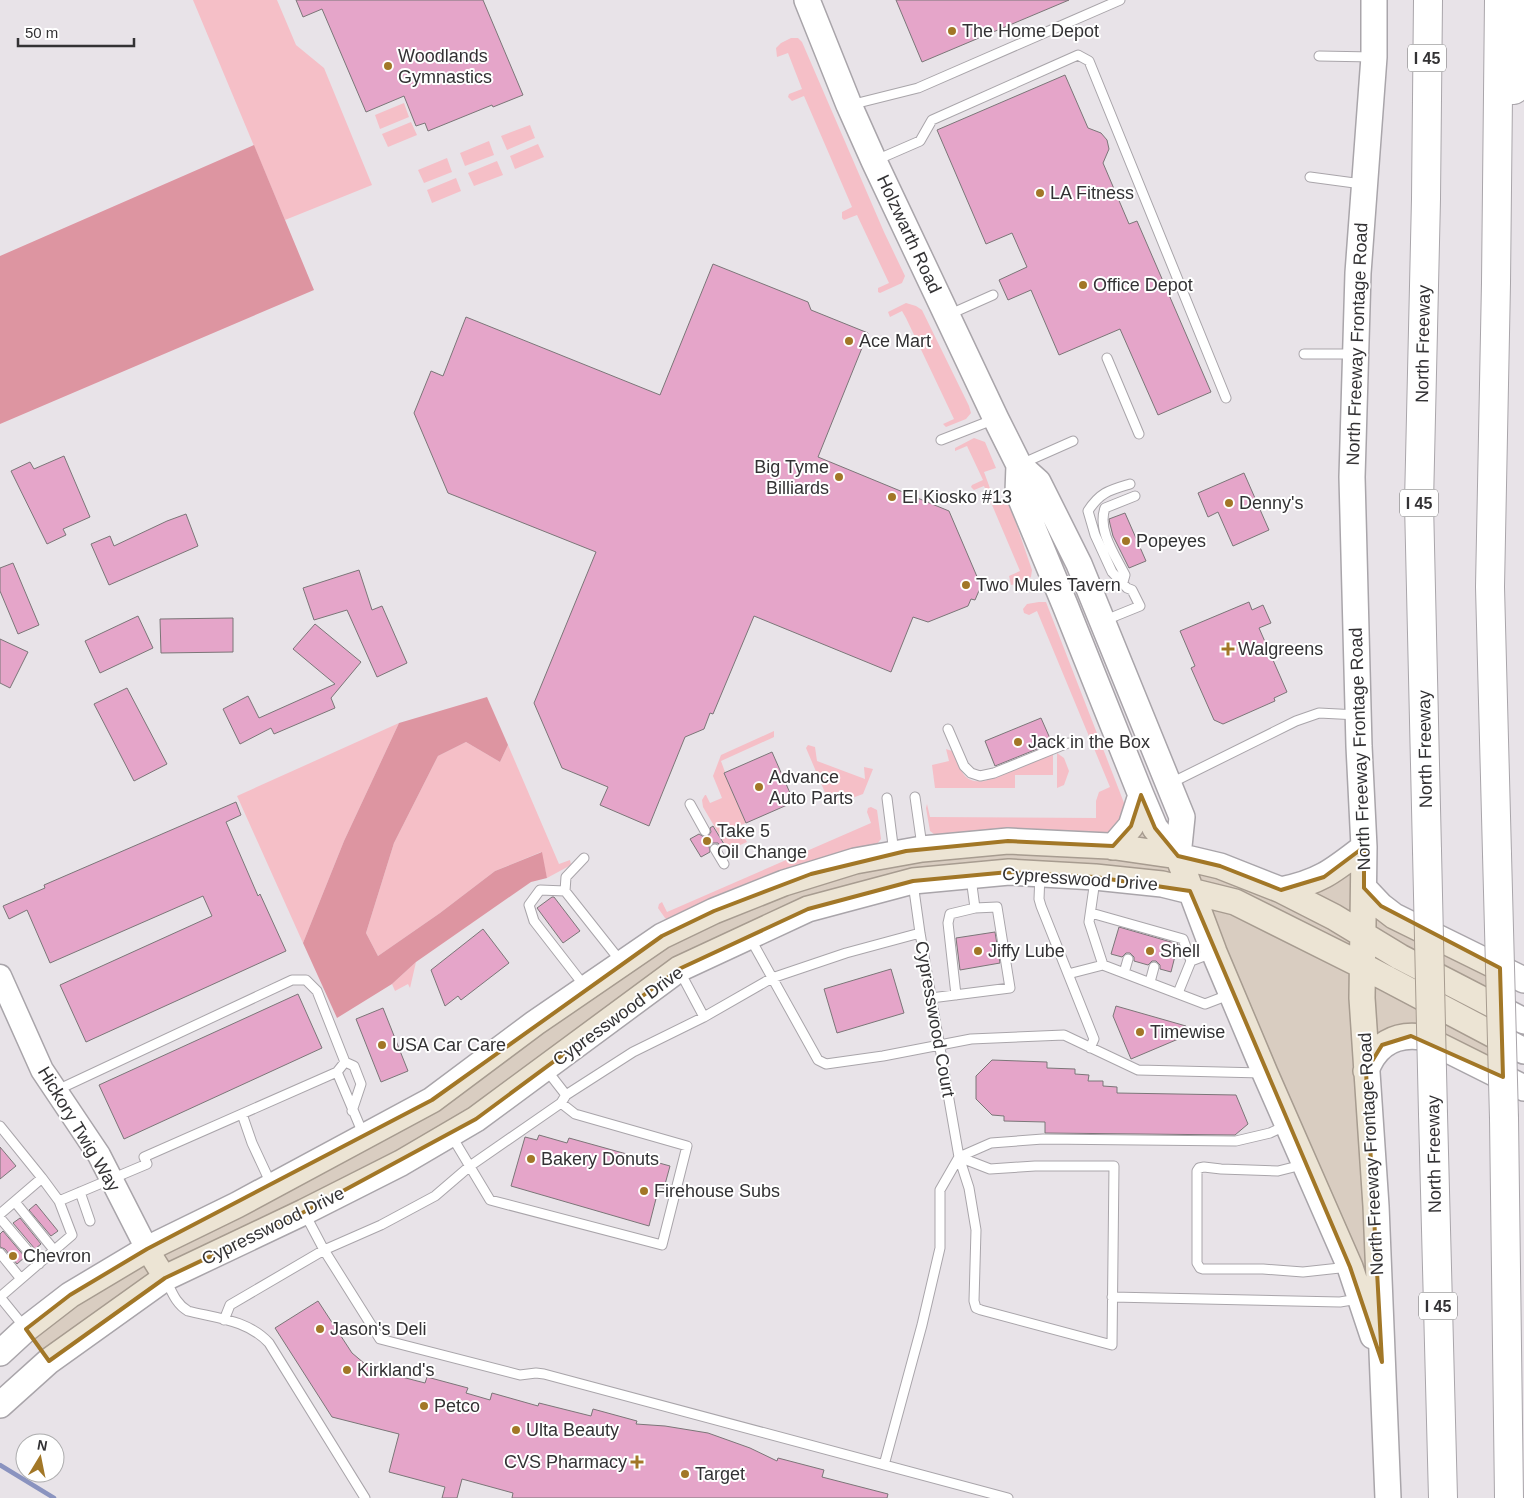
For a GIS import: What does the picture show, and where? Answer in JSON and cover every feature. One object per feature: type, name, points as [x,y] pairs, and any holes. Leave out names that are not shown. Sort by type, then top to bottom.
[{"type":"highway","points":[[1411,0],[1410,89],[1426,116]]},
{"type":"highway","name":"North Freeway","points":[[1428,0],[1426,199],[1419,503],[1442,1498]]},
{"type":"highway","points":[[1499,0],[1490,587],[1504,1118],[1509,1498]]},
{"type":"highway","points":[[1496,283],[1523,0]]},
{"type":"main road","name":"Holzwarth Road","points":[[807,0],[849,105],[874,161],[996,419],[1019,465],[1038,482],[1079,564],[1182,817],[1178,856]]},
{"type":"main road","name":"North Freeway Frontage Road","points":[[1374,0],[1374,57],[1358,273],[1352,477],[1358,715],[1364,846],[1361,965],[1366,1071],[1376,1206],[1388,1498]]},
{"type":"main road","name":"Holzwarth Road","points":[[1019,465],[1018,492],[1155,828],[1178,856],[1214,952],[1350,1267],[1382,1362]]},
{"type":"main road","points":[[1113,847],[1132,826],[1141,795]]},
{"type":"main road","name":"Cypresswood Drive","points":[[0,1353],[26,1329],[70,1295],[146,1249],[272,1186],[432,1100],[535,1023],[662,936],[714,911],[784,883],[855,861],[922,849],[1008,842],[1113,847],[1178,856],[1220,866],[1281,890],[1334,917],[1400,956],[1524,1021]]},
{"type":"main road","points":[[1281,890],[1298,887],[1324,877],[1364,846]]},
{"type":"main road","name":"Cypresswood Drive","points":[[0,1405],[49,1361],[165,1278],[304,1212],[401,1163],[476,1119],[679,969],[808,909],[913,881],[1009,872],[1095,877],[1162,884],[1235,902],[1361,965],[1524,1051]]},
{"type":"main road","points":[[1364,888],[1381,906],[1394,916],[1524,980]]},
{"type":"main road","points":[[662,936],[679,969]]},
{"type":"main road","points":[[1366,1071],[1370,1061],[1382,1045],[1391,1040],[1411,1036],[1422,1038],[1524,1088]]},
{"type":"main road","points":[[432,1100],[451,1134]]},
{"type":"main road","points":[[26,1329],[49,1361]]},
{"type":"street","name":"Hickory Twig Way","points":[[0,976],[32,1049],[55,1091],[99,1155],[146,1249],[165,1278]]},
{"type":"lane","points":[[849,105],[918,88],[1120,0]]},
{"type":"lane","points":[[874,161],[920,141],[932,120],[1078,55],[1089,61],[1226,398]]},
{"type":"lane","points":[[1319,56],[1374,57]]},
{"type":"lane","points":[[1310,177],[1365,184]]},
{"type":"lane","points":[[948,315],[993,295]]},
{"type":"lane","points":[[1304,354],[1356,354]]},
{"type":"lane","points":[[1107,358],[1139,434]]},
{"type":"lane","points":[[941,440],[996,419]]},
{"type":"lane","points":[[1019,465],[1072,441]]},
{"type":"lane","points":[[1103,621],[1140,606],[1132,590],[1127,588],[1112,572],[1095,535],[1088,511],[1095,500],[1104,492],[1130,484]]},
{"type":"lane","points":[[1123,582],[1125,575],[1104,530],[1102,518],[1105,508],[1135,496]]},
{"type":"lane","points":[[1169,784],[1296,720],[1319,713],[1358,715]]},
{"type":"lane","points":[[948,729],[964,766],[980,776],[994,773],[1068,743]]},
{"type":"lane","points":[[915,797],[922,849]]},
{"type":"lane","points":[[888,798],[894,854]]},
{"type":"lane","points":[[690,804],[705,831]]},
{"type":"lane","points":[[716,849],[724,864]]},
{"type":"lane","points":[[584,858],[566,877],[565,891],[622,963]]},
{"type":"lane","points":[[1040,874],[1039,899],[1041,906],[1094,1039],[1090,1048]]},
{"type":"lane","points":[[971,875],[975,908]]},
{"type":"lane","points":[[1095,877],[1089,922],[1103,965]]},
{"type":"lane","name":"Cypresswood Court","points":[[913,881],[958,1157],[970,1188],[976,1230],[974,1302],[976,1308],[1112,1345],[1112,1297]]},
{"type":"lane","points":[[565,891],[540,890],[529,905],[534,921],[586,988]]},
{"type":"lane","points":[[931,998],[956,995],[1010,988],[997,907],[975,908],[950,914],[948,923],[956,995]]},
{"type":"lane","points":[[1091,912],[1162,936],[1183,939],[1191,961],[1178,993]]},
{"type":"lane","points":[[224,1320],[230,1304],[324,1250],[381,1225],[435,1196],[470,1166],[563,1099],[633,1052],[704,1017],[772,978],[920,933]]},
{"type":"lane","points":[[750,936],[818,1060],[826,1064],[883,1056],[970,1039],[1064,1035],[1138,1070],[1265,1073]]},
{"type":"lane","points":[[1191,961],[1214,952]]},
{"type":"lane","points":[[1124,973],[1128,959]]},
{"type":"lane","points":[[1068,974],[1103,965],[1205,1004],[1232,994]]},
{"type":"lane","points":[[1150,982],[1154,967]]},
{"type":"lane","points":[[679,969],[704,1017]]},
{"type":"lane","points":[[55,1091],[292,980],[306,980],[317,991],[345,1062],[354,1066],[361,1084],[352,1111]]},
{"type":"lane","points":[[59,1201],[147,1164],[144,1157],[337,1072],[345,1062]]},
{"type":"lane","points":[[451,1134],[490,1200],[662,1245],[687,1146],[575,1114],[563,1099],[545,1068]]},
{"type":"lane","points":[[337,1072],[364,1137]]},
{"type":"lane","points":[[242,1114],[252,1143],[272,1186]]},
{"type":"lane","points":[[884,1465],[922,1326],[940,1248],[940,1190],[958,1157],[992,1143],[1044,1139],[1236,1141],[1263,1135],[1287,1124]]},
{"type":"lane","points":[[0,1126],[59,1201],[72,1235],[0,1297],[26,1329]]},
{"type":"lane","points":[[958,1157],[990,1170],[1035,1166],[1114,1166],[1112,1297],[1340,1302],[1361,1298]]},
{"type":"lane","points":[[1305,1164],[1278,1171],[1199,1168],[1197,1171],[1197,1262],[1200,1268],[1203,1269],[1263,1269],[1303,1272],[1350,1267]]},
{"type":"lane","points":[[0,1214],[42,1178]]},
{"type":"lane","points":[[80,1192],[90,1221]]},
{"type":"lane","points":[[15,1202],[54,1250]]},
{"type":"lane","points":[[304,1212],[324,1250],[380,1339],[520,1375],[544,1374],[1008,1498]]},
{"type":"lane","points":[[0,1218],[39,1264]]},
{"type":"lane","points":[[0,1253],[21,1279]]},
{"type":"lane","points":[[165,1278],[174,1298],[181,1307],[188,1311],[253,1329],[268,1344],[365,1498]]},
{"type":"highlighted area","points":[[1141,795],[1155,828],[1178,856],[1220,866],[1281,890],[1324,877],[1364,847],[1364,888],[1381,906],[1500,968],[1503,1077],[1411,1036],[1382,1045],[1366,1071],[1382,1362],[1350,1267],[1190,891],[1095,877],[1009,872],[913,881],[808,909],[679,969],[476,1119],[304,1212],[165,1278],[49,1361],[26,1329],[70,1295],[147,1249],[432,1100],[662,936],[714,911],[811,874],[906,851],[1008,841],[1113,846],[1131,826]]},
{"type":"shaded area","points":[[193,0],[277,0],[296,45],[324,68],[372,185],[285,220]]},
{"type":"shaded area","points":[[791,38],[798,38],[802,42],[905,276],[902,283],[880,293],[878,288],[889,283],[857,215],[844,220],[842,218],[842,212],[852,207],[804,96],[792,101],[788,97],[789,94],[802,89],[788,53],[777,57],[776,48]]},
{"type":"shaded area","points":[[404,103],[409,117],[380,129],[375,115]]},
{"type":"shaded area","points":[[411,122],[417,135],[388,147],[382,134]]},
{"type":"shaded area","points":[[530,125],[535,138],[507,150],[501,136]]},
{"type":"shaded area","points":[[489,141],[494,155],[465,166],[460,153]]},
{"type":"shaded area","points":[[538,144],[544,157],[515,169],[510,156]]},
{"type":"shaded area","points":[[254,145],[314,290],[0,424],[0,256]]},
{"type":"shaded area","points":[[447,158],[452,172],[424,183],[418,170]]},
{"type":"shaded area","points":[[497,161],[503,175],[474,186],[468,173]]},
{"type":"shaded area","points":[[456,178],[461,191],[432,203],[427,190]]},
{"type":"shaded area","points":[[906,303],[922,310],[969,406],[971,413],[966,419],[946,427],[943,424],[954,419],[906,318],[902,311],[890,317],[888,312]]},
{"type":"shaded area","points":[[974,438],[985,442],[996,468],[984,472],[995,502],[1007,497],[1032,570],[1031,577],[1022,583],[1011,585],[1009,576],[1020,571],[984,486],[974,490],[971,487],[983,480],[967,446],[955,451],[955,448]]},
{"type":"shaded area","points":[[1046,602],[1126,808],[1117,834],[939,838],[930,831],[927,804],[930,817],[1096,818],[1096,801],[1099,792],[1110,787],[1037,611],[1029,615],[1024,613],[1023,609],[1027,604]]},
{"type":"shaded area","points":[[487,697],[508,745],[500,762],[466,742],[438,756],[394,843],[366,933],[378,956],[440,913],[495,871],[542,852],[547,878],[531,882],[416,962],[392,984],[337,1018],[303,943],[344,841],[399,723]]},
{"type":"shaded area","points":[[399,723],[344,841],[303,943],[237,796]]},
{"type":"shaded area","points":[[774,731],[774,737],[721,761],[724,773],[746,823],[738,826],[747,842],[731,849],[727,848],[703,807],[702,800],[705,795],[710,803],[722,798],[713,776],[721,755]]},
{"type":"shaded area","points":[[466,742],[500,762],[508,745],[559,864],[570,860],[571,865],[547,878],[541,852],[495,871],[440,913],[378,956],[366,933],[394,843],[438,756]]},
{"type":"shaded area","points":[[808,745],[815,747],[817,761],[865,779],[864,767],[873,769],[863,794],[836,804],[829,802],[806,748]]},
{"type":"shaded area","points":[[946,749],[952,751],[963,774],[971,780],[985,781],[1053,754],[1053,775],[1015,775],[1015,788],[935,788],[932,765],[949,761]]},
{"type":"shaded area","points":[[1057,753],[1064,758],[1069,771],[1064,785],[1057,788]]},
{"type":"shaded area","points":[[871,807],[877,810],[881,839],[873,849],[669,921],[658,908],[662,902],[667,912],[871,823],[867,812],[868,808]]},
{"type":"shaded area","points":[[416,962],[410,988],[408,984],[395,991],[392,984]]},
{"type":"building","name":"Woodlands Gymnastics","points":[[296,0],[483,0],[523,95],[493,107],[492,105],[428,131],[425,123],[416,126],[404,96],[366,112],[322,9],[303,17]]},
{"type":"building","name":"The Home Depot","points":[[896,0],[1069,0],[922,62]]},
{"type":"building","points":[[1065,75],[1088,128],[1101,133],[1107,140],[1109,149],[1103,163],[1129,224],[1137,221],[1211,392],[1158,415],[1120,329],[1059,355],[1031,290],[1008,300],[999,280],[1027,267],[1012,233],[986,244],[937,130]]},
{"type":"building","points":[[713,264],[808,302],[811,310],[868,333],[818,457],[949,511],[981,586],[975,600],[971,599],[968,606],[928,622],[913,617],[891,672],[754,616],[713,714],[710,713],[704,729],[685,737],[649,826],[600,805],[608,787],[562,768],[534,703],[596,552],[448,493],[414,413],[431,371],[443,376],[466,317],[660,395]]},
{"type":"building","points":[[64,456],[90,517],[63,529],[66,535],[47,544],[11,471],[30,462],[34,469]]},
{"type":"building","name":"Denny's","points":[[1244,473],[1269,530],[1233,546],[1218,512],[1208,517],[1198,493]]},
{"type":"building","name":"Popeyes","points":[[1125,513],[1146,561],[1129,568],[1113,536],[1109,519]]},
{"type":"building","points":[[186,514],[198,546],[109,585],[91,544],[110,536],[114,546]]},
{"type":"building","points":[[13,563],[39,625],[18,634],[0,591],[0,568]]},
{"type":"building","points":[[359,570],[372,610],[382,606],[407,663],[377,677],[347,610],[314,620],[303,588]]},
{"type":"building","name":"Walgreens","points":[[1249,602],[1252,610],[1263,605],[1271,623],[1259,628],[1287,692],[1274,698],[1275,701],[1223,724],[1214,720],[1191,668],[1195,666],[1180,631]]},
{"type":"building","points":[[138,616],[153,648],[100,673],[85,641]]},
{"type":"building","points":[[233,618],[233,652],[161,653],[160,619]]},
{"type":"building","points":[[315,624],[361,662],[331,698],[335,708],[274,734],[271,728],[240,744],[223,709],[248,696],[259,718],[335,684],[293,649]]},
{"type":"building","points":[[0,639],[28,652],[10,688],[0,683]]},
{"type":"building","points":[[127,688],[167,764],[134,781],[94,704]]},
{"type":"building","name":"Jack in the Box","points":[[1041,718],[1052,743],[995,766],[985,741]]},
{"type":"building","name":"Advance Auto Parts","points":[[772,752],[794,802],[746,823],[724,773]]},
{"type":"building","points":[[236,802],[241,815],[226,822],[258,896],[260,894],[286,951],[86,1042],[60,985],[212,916],[203,896],[50,963],[27,910],[9,919],[3,906],[45,888],[44,885]]},
{"type":"building","name":"Take 5 Oil Change","points":[[713,826],[724,844],[720,846],[718,843],[712,843],[709,846],[710,852],[701,857],[690,839],[699,834],[704,837],[708,836],[711,832],[710,828]]},
{"type":"building","points":[[554,897],[580,931],[563,943],[537,908]]},
{"type":"building","points":[[1119,927],[1178,944],[1171,972],[1160,969],[1160,965],[1156,961],[1152,961],[1148,965],[1134,961],[1134,957],[1130,953],[1126,953],[1122,957],[1111,954]]},
{"type":"building","points":[[483,929],[509,963],[461,1000],[458,996],[445,1006],[431,970]]},
{"type":"building","name":"Jiffy Lube","points":[[995,932],[1000,963],[960,970],[956,938]]},
{"type":"building","points":[[891,969],[904,1013],[837,1033],[824,989]]},
{"type":"building","points":[[298,994],[322,1048],[124,1139],[99,1085]]},
{"type":"building","points":[[1116,1006],[1186,1026],[1183,1037],[1131,1059],[1113,1016]]},
{"type":"building","name":"USA Car Care","points":[[383,1008],[408,1071],[381,1082],[356,1019]]},
{"type":"building","points":[[992,1060],[1047,1062],[1047,1068],[1075,1069],[1075,1074],[1089,1075],[1088,1081],[1103,1081],[1103,1086],[1117,1087],[1117,1093],[1236,1095],[1248,1124],[1235,1135],[1045,1133],[1045,1122],[1004,1121],[1004,1116],[992,1115],[976,1099],[976,1076]]},
{"type":"building","points":[[539,1135],[567,1143],[569,1138],[670,1166],[664,1188],[659,1187],[649,1226],[511,1186],[525,1137],[537,1140]]},
{"type":"building","points":[[0,1147],[16,1166],[0,1179]]},
{"type":"building","points":[[36,1204],[58,1231],[51,1236],[29,1210]]},
{"type":"building","points":[[20,1218],[41,1244],[35,1249],[13,1223]]},
{"type":"building","points":[[3,1231],[25,1257],[17,1264],[5,1249],[0,1247],[0,1234]]},
{"type":"building","points":[[318,1301],[352,1353],[371,1369],[425,1383],[427,1377],[468,1388],[466,1393],[490,1400],[492,1393],[538,1406],[539,1403],[591,1416],[593,1409],[637,1421],[636,1424],[665,1426],[708,1433],[750,1448],[777,1461],[778,1458],[824,1470],[822,1477],[888,1494],[887,1498],[512,1498],[513,1493],[462,1479],[457,1498],[442,1498],[445,1487],[389,1472],[399,1434],[332,1417],[275,1328]]},
{"type":"waterway","points":[[0,1465],[54,1498]]},
{"type":"place","name":"The Home Depot","points":[[952,31]]},
{"type":"place","name":"Woodlands Gymnastics","points":[[388,66]]},
{"type":"place","name":"LA Fitness","points":[[1040,193]]},
{"type":"place","name":"Office Depot","points":[[1083,285]]},
{"type":"place","name":"Ace Mart","points":[[849,341]]},
{"type":"place","name":"Big Tyme Billiards","points":[[839,477]]},
{"type":"place","name":"El Kiosko #13","points":[[892,497]]},
{"type":"place","name":"Denny's","points":[[1229,503]]},
{"type":"place","name":"Popeyes","points":[[1126,541]]},
{"type":"place","name":"Two Mules Tavern","points":[[966,585]]},
{"type":"place","name":"Walgreens","points":[[1228,649]]},
{"type":"place","name":"Jack in the Box","points":[[1018,742]]},
{"type":"place","name":"Advance Auto Parts","points":[[759,787]]},
{"type":"place","name":"Take 5 Oil Change","points":[[707,841]]},
{"type":"place","name":"Jiffy Lube","points":[[978,951]]},
{"type":"place","name":"Shell","points":[[1150,951]]},
{"type":"place","name":"Timewise","points":[[1140,1032]]},
{"type":"place","name":"USA Car Care","points":[[382,1045]]},
{"type":"place","name":"Bakery Donuts","points":[[531,1159]]},
{"type":"place","name":"Firehouse Subs","points":[[644,1191]]},
{"type":"place","name":"Chevron","points":[[13,1256]]},
{"type":"place","name":"Jason's Deli","points":[[320,1329]]},
{"type":"place","name":"Kirkland's","points":[[347,1370]]},
{"type":"place","name":"Petco","points":[[424,1406]]},
{"type":"place","name":"Ulta Beauty","points":[[516,1430]]},
{"type":"place","name":"CVS Pharmacy","points":[[637,1462]]},
{"type":"place","name":"Target","points":[[685,1474]]}]
